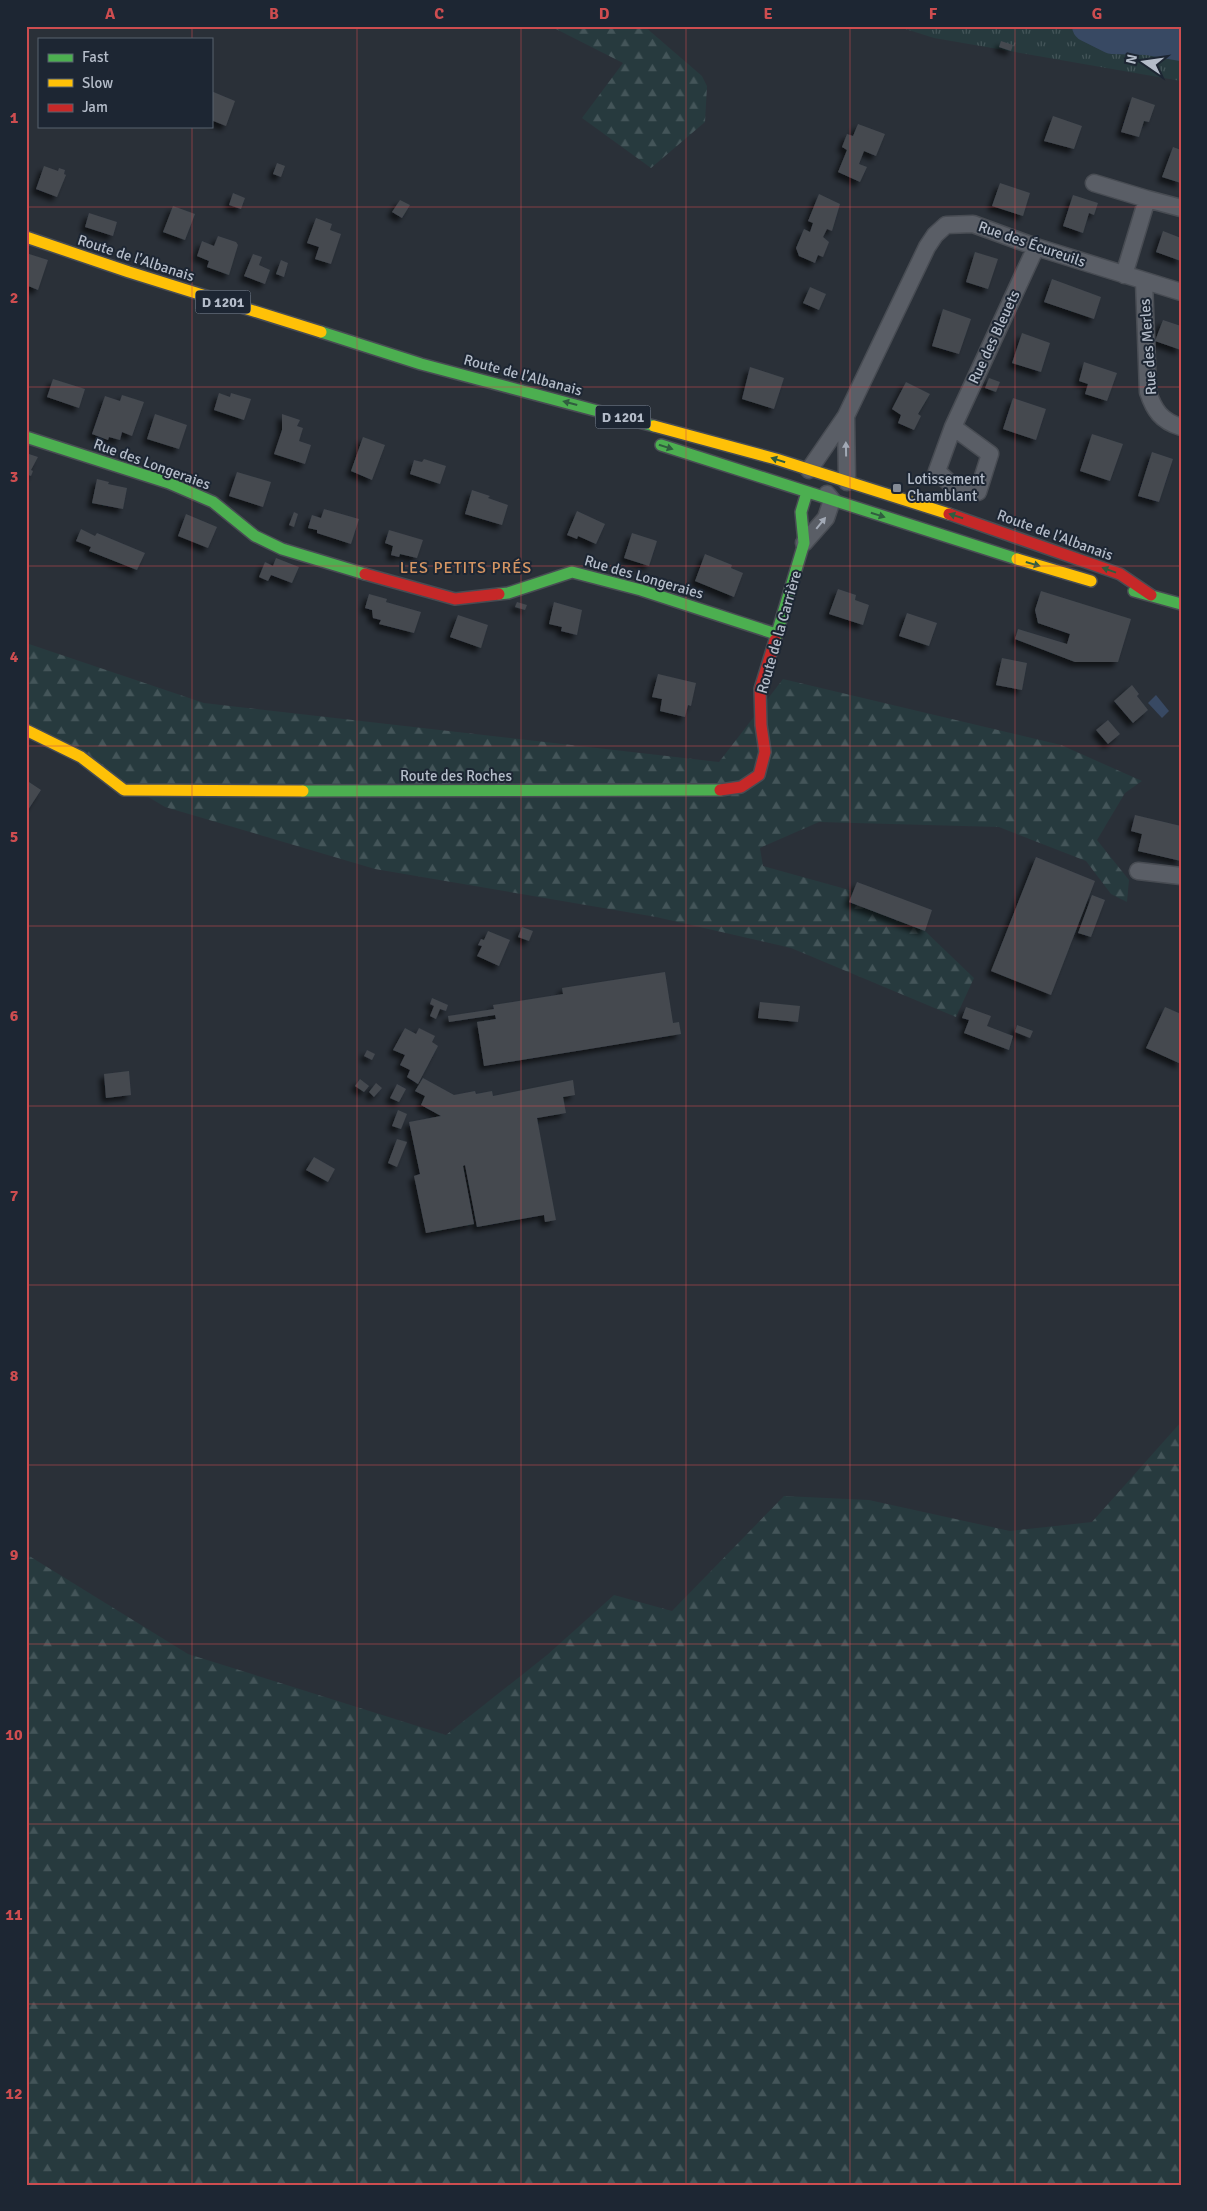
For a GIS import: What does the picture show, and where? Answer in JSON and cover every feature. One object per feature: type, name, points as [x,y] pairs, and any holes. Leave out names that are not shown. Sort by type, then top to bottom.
[{"type":"street","points":[[1094,184],[1181,208]]},
{"type":"street","points":[[1124,275],[1147,199]]},
{"type":"street","name":"Rue des Écureuils","points":[[819,485],[846,416],[927,247],[946,225],[973,224],[1036,247],[1181,292]]},
{"type":"street","name":"Route de l'Albanais","points":[[26,237],[421,364],[505,385],[819,485],[1104,585]]},
{"type":"street","name":"Rue des Bleuets","points":[[953,427],[1036,247]]},
{"type":"street","name":"Rue des Merles","points":[[1144,281],[1148,392],[1153,407],[1163,418],[1181,426]]},
{"type":"street","points":[[421,364],[566,415]]},
{"type":"street","name":"Rue des Écureuils","points":[[846,416],[847,482]]},
{"type":"street","name":"Rue des Longeraies","points":[[26,437],[169,484],[213,502],[255,536],[282,549],[408,587],[455,599],[508,592],[572,572],[641,590],[776,634]]},
{"type":"street","points":[[648,441],[712,462],[734,462],[907,509],[937,510]]},
{"type":"street","name":"Route de l'Albanais","points":[[819,485],[847,482],[937,510],[1120,574],[1151,595]]},
{"type":"street","name":"Route de la Carrière","points":[[804,543],[826,518],[819,485]]},
{"type":"street","name":"Route de la Carrière","points":[[765,752],[761,725],[760,689],[804,543],[801,512],[819,485]]},
{"type":"street","name":"Route de l'Albanais","points":[[1122,589],[1181,604]]},
{"type":"street","name":"Route des Roches","points":[[26,730],[81,757],[124,790],[711,792],[741,787],[759,775],[765,752]]},
{"type":"street","points":[[1138,871],[1181,876]]},
{"type":"green space","points":[[550,26],[644,26],[702,76],[707,86],[705,122],[651,168],[582,118],[623,63]]},
{"type":"green space","points":[[896,26],[1181,26],[1181,81],[934,38]]},
{"type":"green space","points":[[26,643],[204,703],[719,762],[783,679],[1061,745],[1142,781],[1125,793],[1097,840],[1129,880],[1127,902],[1111,894],[1086,861],[999,827],[819,822],[760,848],[763,866],[853,891],[849,902],[925,931],[974,978],[956,1017],[791,948],[656,917],[375,869],[165,807],[26,724]]},
{"type":"green space","points":[[1181,1422],[1181,2185],[26,2185],[26,1554],[188,1654],[446,1735],[547,1655],[614,1595],[672,1611],[784,1496],[869,1500],[1010,1531],[1092,1522]]},
{"type":"water","points":[[1156,695],[1169,711],[1162,718],[1148,703]]},
{"type":"building","points":[[1001,41],[1013,45],[1011,51],[999,47]]},
{"type":"building","points":[[212,91],[235,101],[226,126],[212,120]]},
{"type":"building","points":[[1132,97],[1155,105],[1149,122],[1144,121],[1139,137],[1121,132]]},
{"type":"building","points":[[1053,116],[1082,126],[1074,149],[1044,141]]},
{"type":"building","points":[[858,124],[885,134],[876,156],[864,151],[859,164],[867,167],[860,182],[838,172],[847,150],[842,147],[847,134],[853,136]]},
{"type":"building","points":[[1173,147],[1181,150],[1181,183],[1162,177]]},
{"type":"building","points":[[277,163],[285,166],[281,177],[273,174]]},
{"type":"building","points":[[44,166],[58,171],[59,168],[65,170],[64,174],[66,175],[57,197],[36,189]]},
{"type":"building","points":[[1000,183],[1030,193],[1023,216],[992,206]]},
{"type":"building","points":[[233,193],[245,198],[241,209],[229,205]]},
{"type":"building","points":[[819,194],[840,204],[832,231],[827,229],[823,237],[829,242],[823,257],[818,255],[815,263],[799,256],[796,248],[804,229],[810,232],[813,223],[808,221]]},
{"type":"building","points":[[1073,195],[1098,203],[1094,215],[1089,213],[1083,233],[1063,226]]},
{"type":"building","points":[[400,200],[410,205],[402,218],[392,212]]},
{"type":"building","points":[[173,206],[195,214],[185,240],[163,232]]},
{"type":"building","points":[[89,213],[117,222],[113,236],[85,227]]},
{"type":"building","points":[[316,218],[332,224],[330,230],[341,234],[331,264],[315,259],[319,247],[307,243]]},
{"type":"building","points":[[1163,231],[1181,238],[1181,261],[1156,252]]},
{"type":"building","points":[[218,236],[236,242],[238,245],[229,275],[207,267],[209,261],[197,256],[202,241],[214,246]]},
{"type":"building","points":[[975,252],[998,259],[988,289],[966,282]]},
{"type":"building","points":[[26,253],[48,260],[38,290],[26,285]]},
{"type":"building","points":[[253,254],[262,257],[259,265],[270,270],[265,284],[244,276]]},
{"type":"building","points":[[281,260],[288,263],[284,277],[276,274]]},
{"type":"building","points":[[1052,279],[1101,297],[1094,319],[1044,302]]},
{"type":"building","points":[[810,287],[826,294],[819,310],[803,303]]},
{"type":"building","points":[[943,309],[971,319],[959,354],[932,346]]},
{"type":"building","points":[[1163,320],[1181,326],[1181,350],[1155,341]]},
{"type":"building","points":[[1022,333],[1050,343],[1041,372],[1012,363]]},
{"type":"building","points":[[1084,362],[1117,373],[1107,401],[1085,394],[1088,384],[1079,381]]},
{"type":"building","points":[[750,367],[784,378],[774,409],[742,399]]},
{"type":"building","points":[[989,378],[1000,382],[996,392],[985,388]]},
{"type":"building","points":[[53,379],[85,389],[79,408],[47,397]]},
{"type":"building","points":[[906,382],[930,394],[918,414],[921,416],[914,430],[898,423],[901,415],[892,409]]},
{"type":"building","points":[[219,393],[230,397],[231,393],[251,399],[244,420],[214,410]]},
{"type":"building","points":[[122,395],[144,402],[132,436],[122,432],[120,440],[109,437],[108,440],[92,434],[105,396],[120,401]]},
{"type":"building","points":[[1013,398],[1046,409],[1036,440],[1003,429]]},
{"type":"building","points":[[155,414],[187,425],[179,449],[147,439]]},
{"type":"building","points":[[282,414],[300,420],[297,426],[303,428],[299,441],[311,445],[305,464],[274,454],[282,430]]},
{"type":"building","points":[[1092,434],[1123,444],[1110,481],[1080,471]]},
{"type":"building","points":[[363,437],[385,445],[372,480],[351,471]]},
{"type":"building","points":[[1152,452],[1173,459],[1159,502],[1138,496]]},
{"type":"building","points":[[26,453],[38,457],[31,470],[33,471],[31,476],[26,474]]},
{"type":"building","points":[[424,459],[446,466],[440,484],[410,474],[414,460],[422,462]]},
{"type":"building","points":[[237,472],[271,482],[263,507],[229,496]]},
{"type":"building","points":[[97,479],[109,482],[108,484],[127,488],[123,509],[92,503]]},
{"type":"building","points":[[472,490],[508,505],[502,525],[465,514]]},
{"type":"building","points":[[324,509],[359,519],[351,544],[317,533],[317,530],[308,528],[312,515],[321,518]]},
{"type":"building","points":[[577,511],[605,524],[596,544],[578,536],[577,539],[567,535]]},
{"type":"building","points":[[294,512],[298,514],[294,527],[289,525]]},
{"type":"building","points":[[186,514],[217,527],[208,548],[178,536]]},
{"type":"building","points":[[81,529],[95,536],[97,533],[145,553],[137,570],[89,551],[91,547],[76,541]]},
{"type":"building","points":[[389,530],[423,540],[417,558],[400,554],[399,557],[391,555],[393,546],[385,543]]},
{"type":"building","points":[[632,533],[657,541],[649,566],[624,558]]},
{"type":"building","points":[[705,554],[732,565],[731,568],[743,573],[734,597],[695,581]]},
{"type":"building","points":[[276,558],[299,567],[292,583],[271,575],[268,581],[259,577],[265,562],[273,566]]},
{"type":"building","points":[[838,589],[856,595],[855,600],[869,605],[863,625],[829,614]]},
{"type":"building","points":[[1041,591],[1131,619],[1118,662],[1075,662],[1015,639],[1018,629],[1067,644],[1070,634],[1038,623],[1035,610]]},
{"type":"building","points":[[369,594],[387,599],[386,602],[421,612],[414,633],[379,624],[381,620],[373,618],[372,610],[365,608]]},
{"type":"building","points":[[517,602],[527,605],[525,610],[515,607]]},
{"type":"building","points":[[554,602],[582,610],[577,635],[561,631],[562,627],[549,624]]},
{"type":"building","points":[[907,613],[937,623],[929,646],[899,636]]},
{"type":"building","points":[[458,615],[488,625],[481,648],[450,637]]},
{"type":"building","points":[[1002,658],[1027,663],[1022,690],[996,685]]},
{"type":"building","points":[[658,674],[696,683],[691,706],[688,705],[685,717],[660,711],[662,699],[652,697]]},
{"type":"building","points":[[1132,685],[1139,694],[1137,696],[1148,710],[1133,723],[1114,701]]},
{"type":"building","points":[[1108,720],[1120,734],[1108,744],[1096,730]]},
{"type":"building","points":[[26,780],[41,790],[26,813]]},
{"type":"building","points":[[1135,815],[1181,826],[1181,861],[1138,851],[1142,834],[1131,831]]},
{"type":"building","points":[[1036,857],[1095,881],[1051,995],[991,971]]},
{"type":"building","points":[[857,882],[932,910],[925,931],[849,902]]},
{"type":"building","points":[[1092,895],[1105,900],[1091,937],[1078,933]]},
{"type":"building","points":[[522,927],[533,931],[529,941],[518,937]]},
{"type":"building","points":[[488,931],[510,940],[499,966],[477,956],[482,946],[478,945],[481,939],[484,940]]},
{"type":"building","points":[[665,972],[673,1023],[679,1022],[681,1034],[484,1066],[477,1022],[496,1019],[495,1015],[449,1022],[448,1016],[494,1009],[493,1005],[563,994],[562,988]]},
{"type":"building","points":[[432,998],[448,1005],[446,1011],[440,1009],[436,1019],[430,1016],[434,1006],[430,1004]]},
{"type":"building","points":[[760,1002],[800,1006],[798,1022],[758,1018]]},
{"type":"building","points":[[966,1007],[991,1016],[987,1026],[1013,1036],[1009,1050],[964,1033],[969,1020],[962,1018]]},
{"type":"building","points":[[1165,1007],[1181,1014],[1181,1064],[1146,1048]]},
{"type":"building","points":[[1017,1025],[1033,1031],[1030,1038],[1015,1032]]},
{"type":"building","points":[[405,1028],[416,1034],[419,1028],[435,1036],[432,1042],[438,1046],[418,1084],[407,1077],[410,1070],[400,1065],[405,1055],[393,1050]]},
{"type":"building","points":[[367,1050],[375,1054],[372,1060],[364,1056]]},
{"type":"building","points":[[129,1071],[131,1095],[106,1098],[104,1074]]},
{"type":"building","points":[[423,1078],[454,1095],[475,1091],[476,1094],[492,1091],[493,1096],[573,1080],[575,1095],[563,1097],[566,1113],[537,1118],[556,1220],[545,1222],[544,1215],[477,1227],[465,1165],[463,1166],[474,1224],[426,1233],[414,1176],[420,1174],[409,1122],[441,1116],[421,1105],[425,1096],[415,1091]]},
{"type":"building","points":[[360,1079],[369,1086],[364,1092],[355,1086]]},
{"type":"building","points":[[376,1083],[382,1088],[374,1097],[369,1092]]},
{"type":"building","points":[[397,1084],[406,1089],[399,1102],[390,1098]]},
{"type":"building","points":[[398,1110],[407,1114],[401,1129],[392,1126]]},
{"type":"building","points":[[397,1139],[407,1142],[397,1167],[388,1163]]},
{"type":"building","points":[[314,1157],[335,1169],[328,1182],[306,1170]]},
{"type":"waterway","points":[[1088,26],[1112,38],[1147,39],[1181,45]]},
{"type":"traffic: fast","points":[[321,332],[421,364],[654,426]]},
{"type":"traffic: fast","points":[[26,437],[169,483],[213,502],[255,536],[282,549],[365,574]]},
{"type":"traffic: fast","points":[[661,445],[1017,559]]},
{"type":"traffic: fast","points":[[775,640],[804,543],[801,512],[807,492]]},
{"type":"traffic: fast","points":[[499,594],[508,593],[572,572],[641,590],[776,634]]},
{"type":"traffic: fast","points":[[1134,591],[1181,604]]},
{"type":"traffic: fast","points":[[303,791],[720,790]]},
{"type":"traffic: slow","points":[[26,237],[129,272],[321,332]]},
{"type":"traffic: slow","points":[[654,426],[776,459],[949,514]]},
{"type":"traffic: slow","points":[[1017,559],[1091,581]]},
{"type":"traffic: slow","points":[[26,730],[81,757],[124,790],[303,791]]},
{"type":"traffic: jam","points":[[949,514],[1120,574],[1151,595]]},
{"type":"traffic: jam","points":[[365,574],[455,599],[499,594]]},
{"type":"traffic: jam","points":[[720,790],[741,787],[759,775],[765,752],[761,725],[760,689],[775,640]]},
{"type":"place","name":"Lotissement Chamblant","points":[[897,488]]},
{"type":"district","name":"LES PETITS PRÉS","points":[[466,568]]}]
